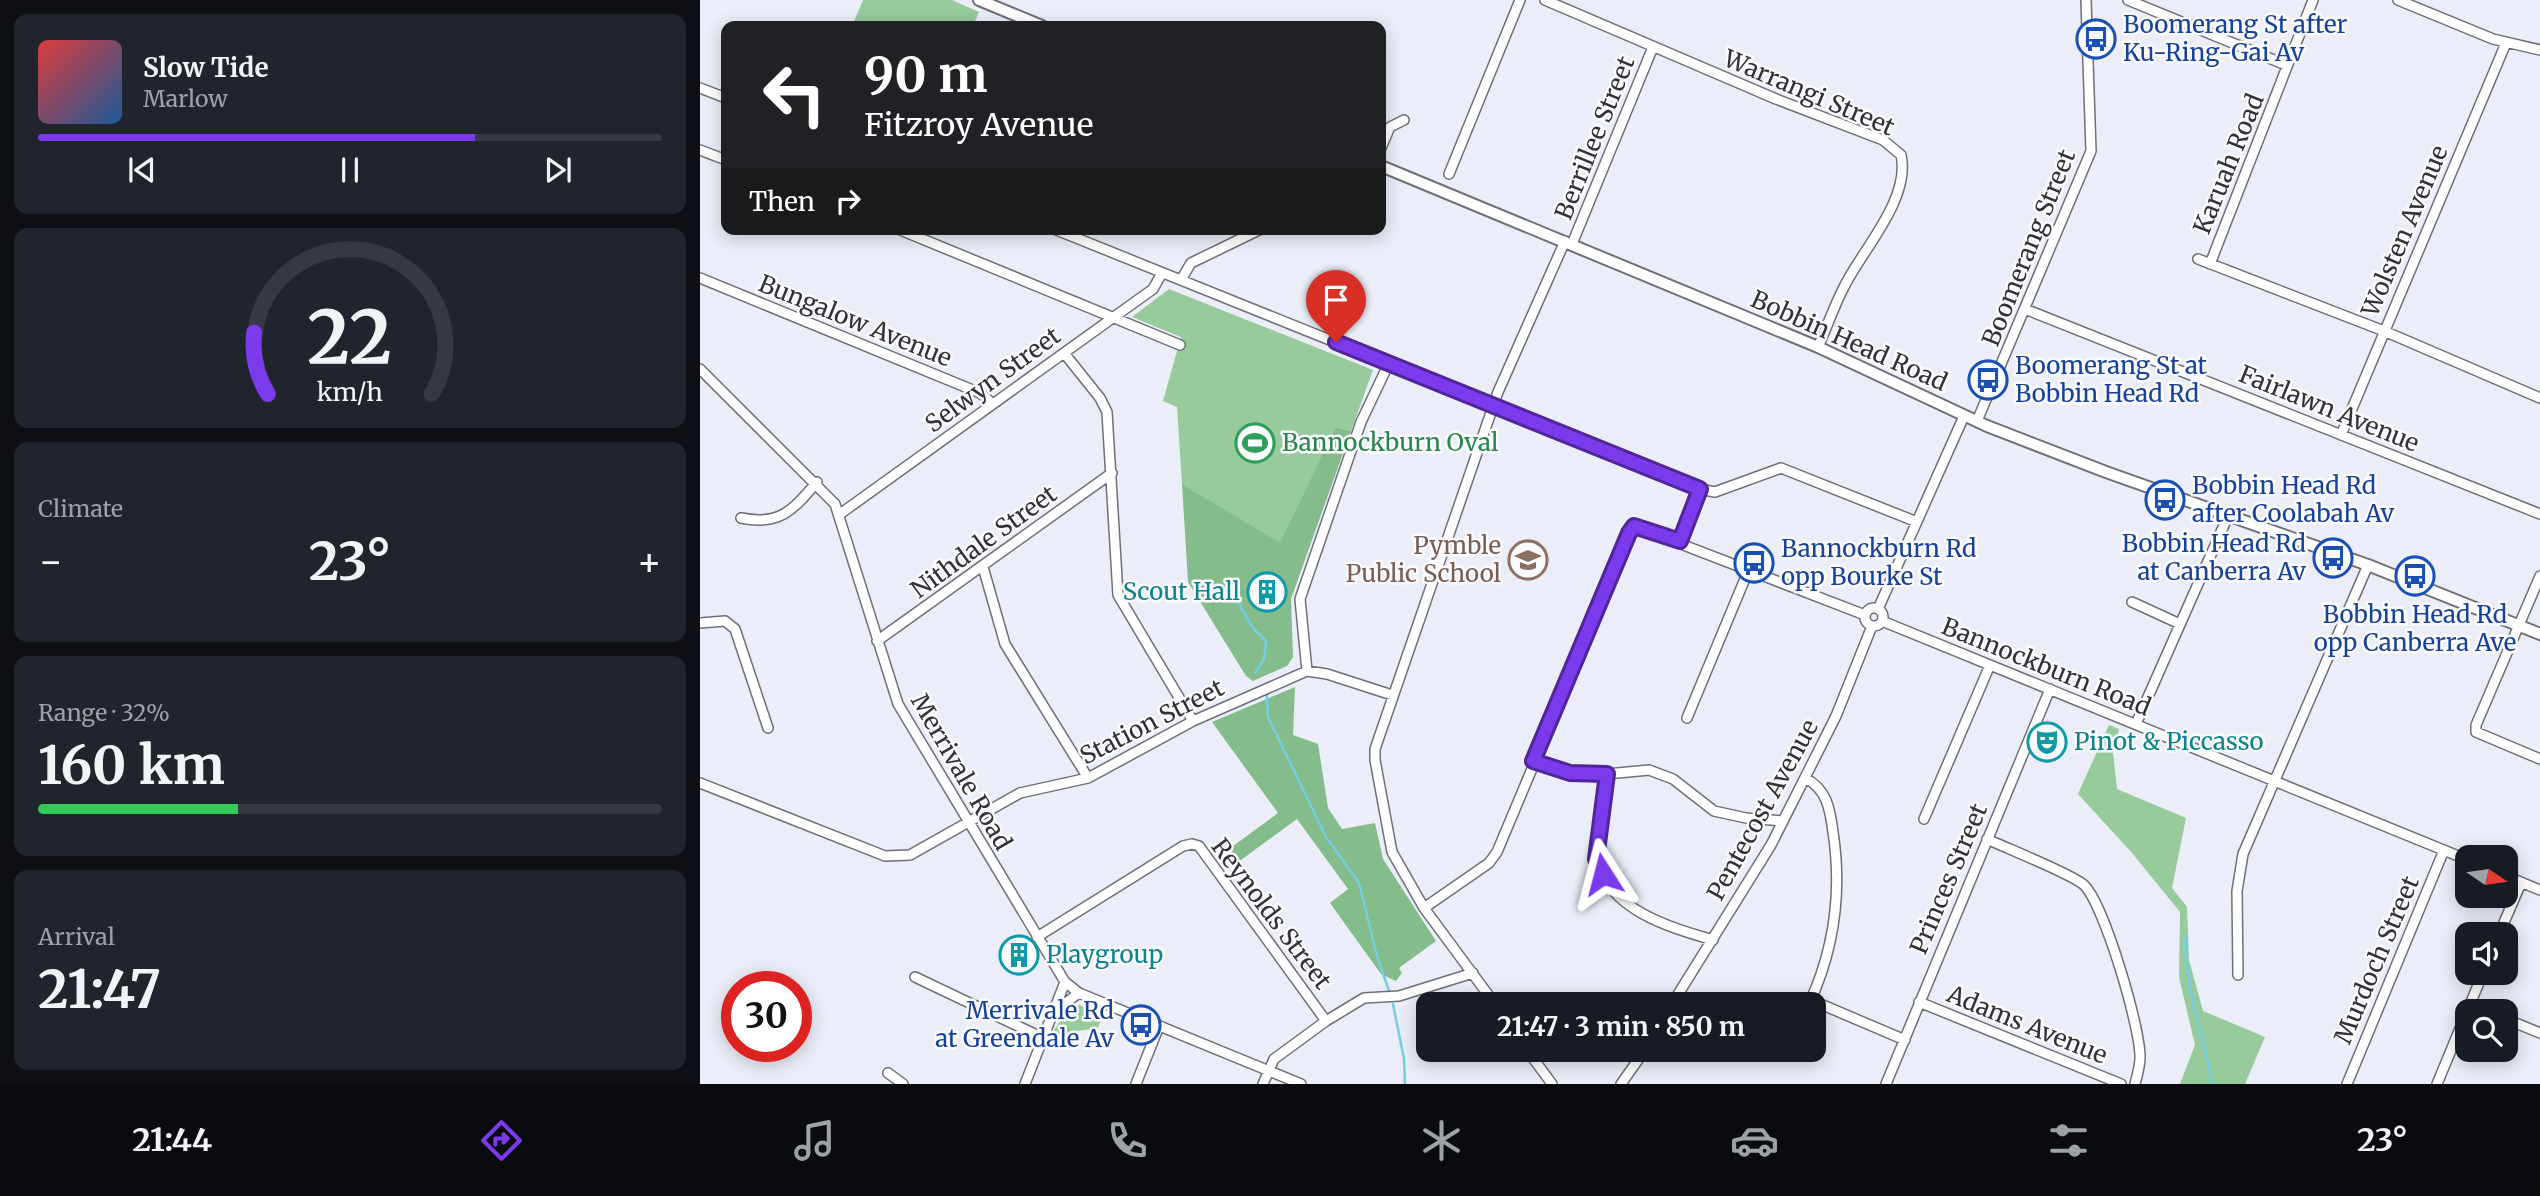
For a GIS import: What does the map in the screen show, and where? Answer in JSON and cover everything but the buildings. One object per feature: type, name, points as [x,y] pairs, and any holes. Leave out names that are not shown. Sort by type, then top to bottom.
[{"type":"main road","points":[[979,0],[1030,21]]},
{"type":"main road","name":"Bobbin Head Road","points":[[1386,168],[1818,347],[1977,421],[2106,472],[2368,565],[2540,634]]},
{"type":"street","points":[[1448,174],[1520,0]]},
{"type":"street","name":"Warrangi Street","points":[[1545,0],[1653,47],[1884,140],[1900,155],[1903,167],[1901,179],[1876,239],[1844,285],[1818,347]]},
{"type":"street","name":"Boomerang Street","points":[[1977,421],[2091,151],[2086,0]]},
{"type":"street","points":[[2129,0],[2286,65]]},
{"type":"street","name":"Karuah Road","points":[[2210,264],[2313,0]]},
{"type":"street","points":[[2398,0],[2506,43],[2540,50]]},
{"type":"street","name":"Wolsten Avenue","points":[[2341,435],[2506,43]]},
{"type":"street","name":"Berrillee Street","points":[[1486,992],[1424,908],[1392,852],[1375,760],[1378,738],[1496,406],[1498,392],[1569,243],[1653,47]]},
{"type":"street","points":[[700,88],[721,96]]},
{"type":"street","points":[[1386,136],[1390,127],[1404,120]]},
{"type":"street","points":[[700,150],[721,158]]},
{"type":"street","points":[[913,235],[1180,345]]},
{"type":"street","points":[[1069,235],[1700,489],[1715,492],[1781,468],[1917,522]]},
{"type":"street","points":[[1181,280],[1191,263],[1249,235]]},
{"type":"street","points":[[2198,259],[2384,331],[2540,398]]},
{"type":"street","name":"Selwyn Street","points":[[840,514],[1153,289],[1162,273]]},
{"type":"street","name":"Bungalow Avenue","points":[[700,278],[980,394],[993,404]]},
{"type":"street","name":"Fairlawn Avenue","points":[[2025,309],[2540,514]]},
{"type":"street","points":[[1064,353],[1105,405],[1112,472],[1118,595],[1193,720]]},
{"type":"street","points":[[1389,363],[1361,422],[1300,599],[1307,671],[1328,674],[1392,695]]},
{"type":"street","name":"Merrivale Road","points":[[700,369],[817,482],[840,514],[898,704],[1065,982],[1079,993],[1301,1084]]},
{"type":"street","points":[[1878,609],[1965,416]]},
{"type":"street","name":"Nithdale Street","points":[[877,642],[1112,472]]},
{"type":"street","points":[[741,518],[763,522],[788,513],[817,482]]},
{"type":"street","points":[[1680,541],[1700,489]]},
{"type":"street","points":[[2136,723],[2228,516]]},
{"type":"street","points":[[1424,908],[1489,863],[1497,852],[1634,526],[1680,541],[1865,615]]},
{"type":"street","points":[[2238,975],[2239,872],[2243,854],[2368,565]]},
{"type":"street","points":[[982,567],[1005,644],[1088,778]]},
{"type":"street","points":[[1687,718],[1749,569]]},
{"type":"street","points":[[2540,576],[2477,717],[2476,732],[2540,759]]},
{"type":"street","points":[[2132,603],[2180,624]]},
{"type":"street","points":[[1869,609],[1878,609],[1883,614],[1882,621],[1872,626],[1867,623],[1865,615],[1869,609]]},
{"type":"street","points":[[700,623],[725,621],[736,629],[768,728]]},
{"type":"street","name":"Bannockburn Road","points":[[1882,621],[2455,855]]},
{"type":"street","name":"Pentecost Avenue","points":[[1680,992],[1783,821],[1836,716],[1872,626]]},
{"type":"street","points":[[1924,819],[1990,665]]},
{"type":"street","name":"Station Street","points":[[700,783],[891,858],[911,855],[1027,790],[1088,778],[1193,720],[1307,671]]},
{"type":"street","name":"Princes Street","points":[[1886,1084],[2050,689]]},
{"type":"street","points":[[1533,761],[1570,773],[1607,774],[1640,769],[1657,772],[1673,779],[1714,811],[1737,817],[1783,821]]},
{"type":"street","points":[[1607,774],[1596,859],[1611,890],[1654,922],[1713,940]]},
{"type":"street","points":[[1805,778],[1815,783],[1826,799],[1839,871],[1832,934],[1813,992]]},
{"type":"street","points":[[1987,839],[2083,884],[2097,904],[2121,974],[2136,1033],[2140,1056],[2134,1084]]},
{"type":"street","name":"Reynolds Street","points":[[1037,937],[1183,846],[1199,846],[1325,1021]]},
{"type":"street","name":"Murdoch Street","points":[[2347,1084],[2444,850]]},
{"type":"street","points":[[2518,882],[2540,890]]},
{"type":"street","points":[[2505,922],[2521,883]]},
{"type":"street","points":[[1263,1084],[1274,1059],[1325,1021],[1364,998],[1399,996],[1473,974]]},
{"type":"street","points":[[915,977],[1042,1038]]},
{"type":"street","points":[[1025,1084],[1065,982]]},
{"type":"street","points":[[1054,1012],[1079,993]]},
{"type":"street","name":"Adams Avenue","points":[[1919,1002],[2121,1084]]},
{"type":"street","points":[[1826,1008],[1905,1040]]},
{"type":"street","points":[[2518,1024],[2540,1033]]},
{"type":"street","points":[[1136,1084],[1159,1026]]},
{"type":"street","points":[[2437,1084],[2455,1040]]},
{"type":"street","points":[[1536,1062],[1552,1084]]},
{"type":"street","points":[[1615,1084],[1637,1062]]},
{"type":"street","points":[[1621,1084],[1637,1062]]},
{"type":"street","points":[[888,1073],[903,1084]]},
{"type":"green space","points":[[863,0],[952,0],[979,12],[975,21],[854,21]]},
{"type":"green space","name":"Bannockburn Oval","points":[[1169,289],[1373,370],[1351,431],[1337,427],[1280,544],[1182,484],[1177,407],[1163,401],[1181,337],[1132,317]]},
{"type":"green space","points":[[1336,427],[1351,431],[1291,599],[1293,657],[1287,666],[1253,681],[1246,676],[1188,582],[1182,484],[1280,543]]},
{"type":"green space","points":[[1295,687],[1293,735],[1318,744],[1328,808],[1342,829],[1375,823],[1383,859],[1436,941],[1399,968],[1402,973],[1396,981],[1381,974],[1330,903],[1348,889],[1297,819],[1234,865],[1225,852],[1278,813],[1212,722]]},
{"type":"green space","points":[[2109,725],[2119,729],[2113,753],[2117,789],[2186,818],[2172,888],[2187,907],[2189,960],[2203,1011],[2265,1037],[2245,1084],[2180,1084],[2195,1045],[2179,977],[2180,912],[2132,853],[2078,794]]},
{"type":"green space","points":[[1070,1005],[1079,1005],[1103,1015],[1098,1028],[1051,1035]]},
{"type":"waterway","points":[[1230,589],[1253,628],[1266,641],[1264,659],[1255,673]]},
{"type":"waterway","points":[[1267,696],[1268,717],[1326,837],[1359,883],[1377,956],[1389,991]]},
{"type":"waterway","points":[[2186,936],[2191,992],[2212,1084]]},
{"type":"waterway","points":[[1393,1004],[1404,1059],[1405,1084]]},
{"type":"place","name":"Boomerang St after Ku-Ring-Gai Av","points":[[2096,39]]},
{"type":"place","name":"Boomerang St at Bobbin Head Rd","points":[[1988,380]]},
{"type":"place","name":"Bannockburn Oval","points":[[1255,443]]},
{"type":"place","name":"Bobbin Head Rd after Coolabah Av","points":[[2165,500]]},
{"type":"place","name":"Bobbin Head Rd at Canberra Av","points":[[2333,558]]},
{"type":"place","name":"Pymble Public School","points":[[1528,560]]},
{"type":"place","name":"Bannockburn Rd opp Bourke St","points":[[1754,563]]},
{"type":"place","name":"Bobbin Head Rd opp Canberra Ave","points":[[2415,576]]},
{"type":"place","name":"Scout Hall","points":[[1267,592]]},
{"type":"place","name":"Pinot & Piccasso","points":[[2047,742]]},
{"type":"place","name":"Playgroup","points":[[1019,955]]},
{"type":"place","name":"Merrivale Rd at Greendale Av","points":[[1141,1025]]},
{"type":"route","points":[[1336,342],[1700,489],[1680,541],[1634,526],[1629,533],[1533,761],[1570,773],[1607,774],[1596,859],[1603,874]]}]
